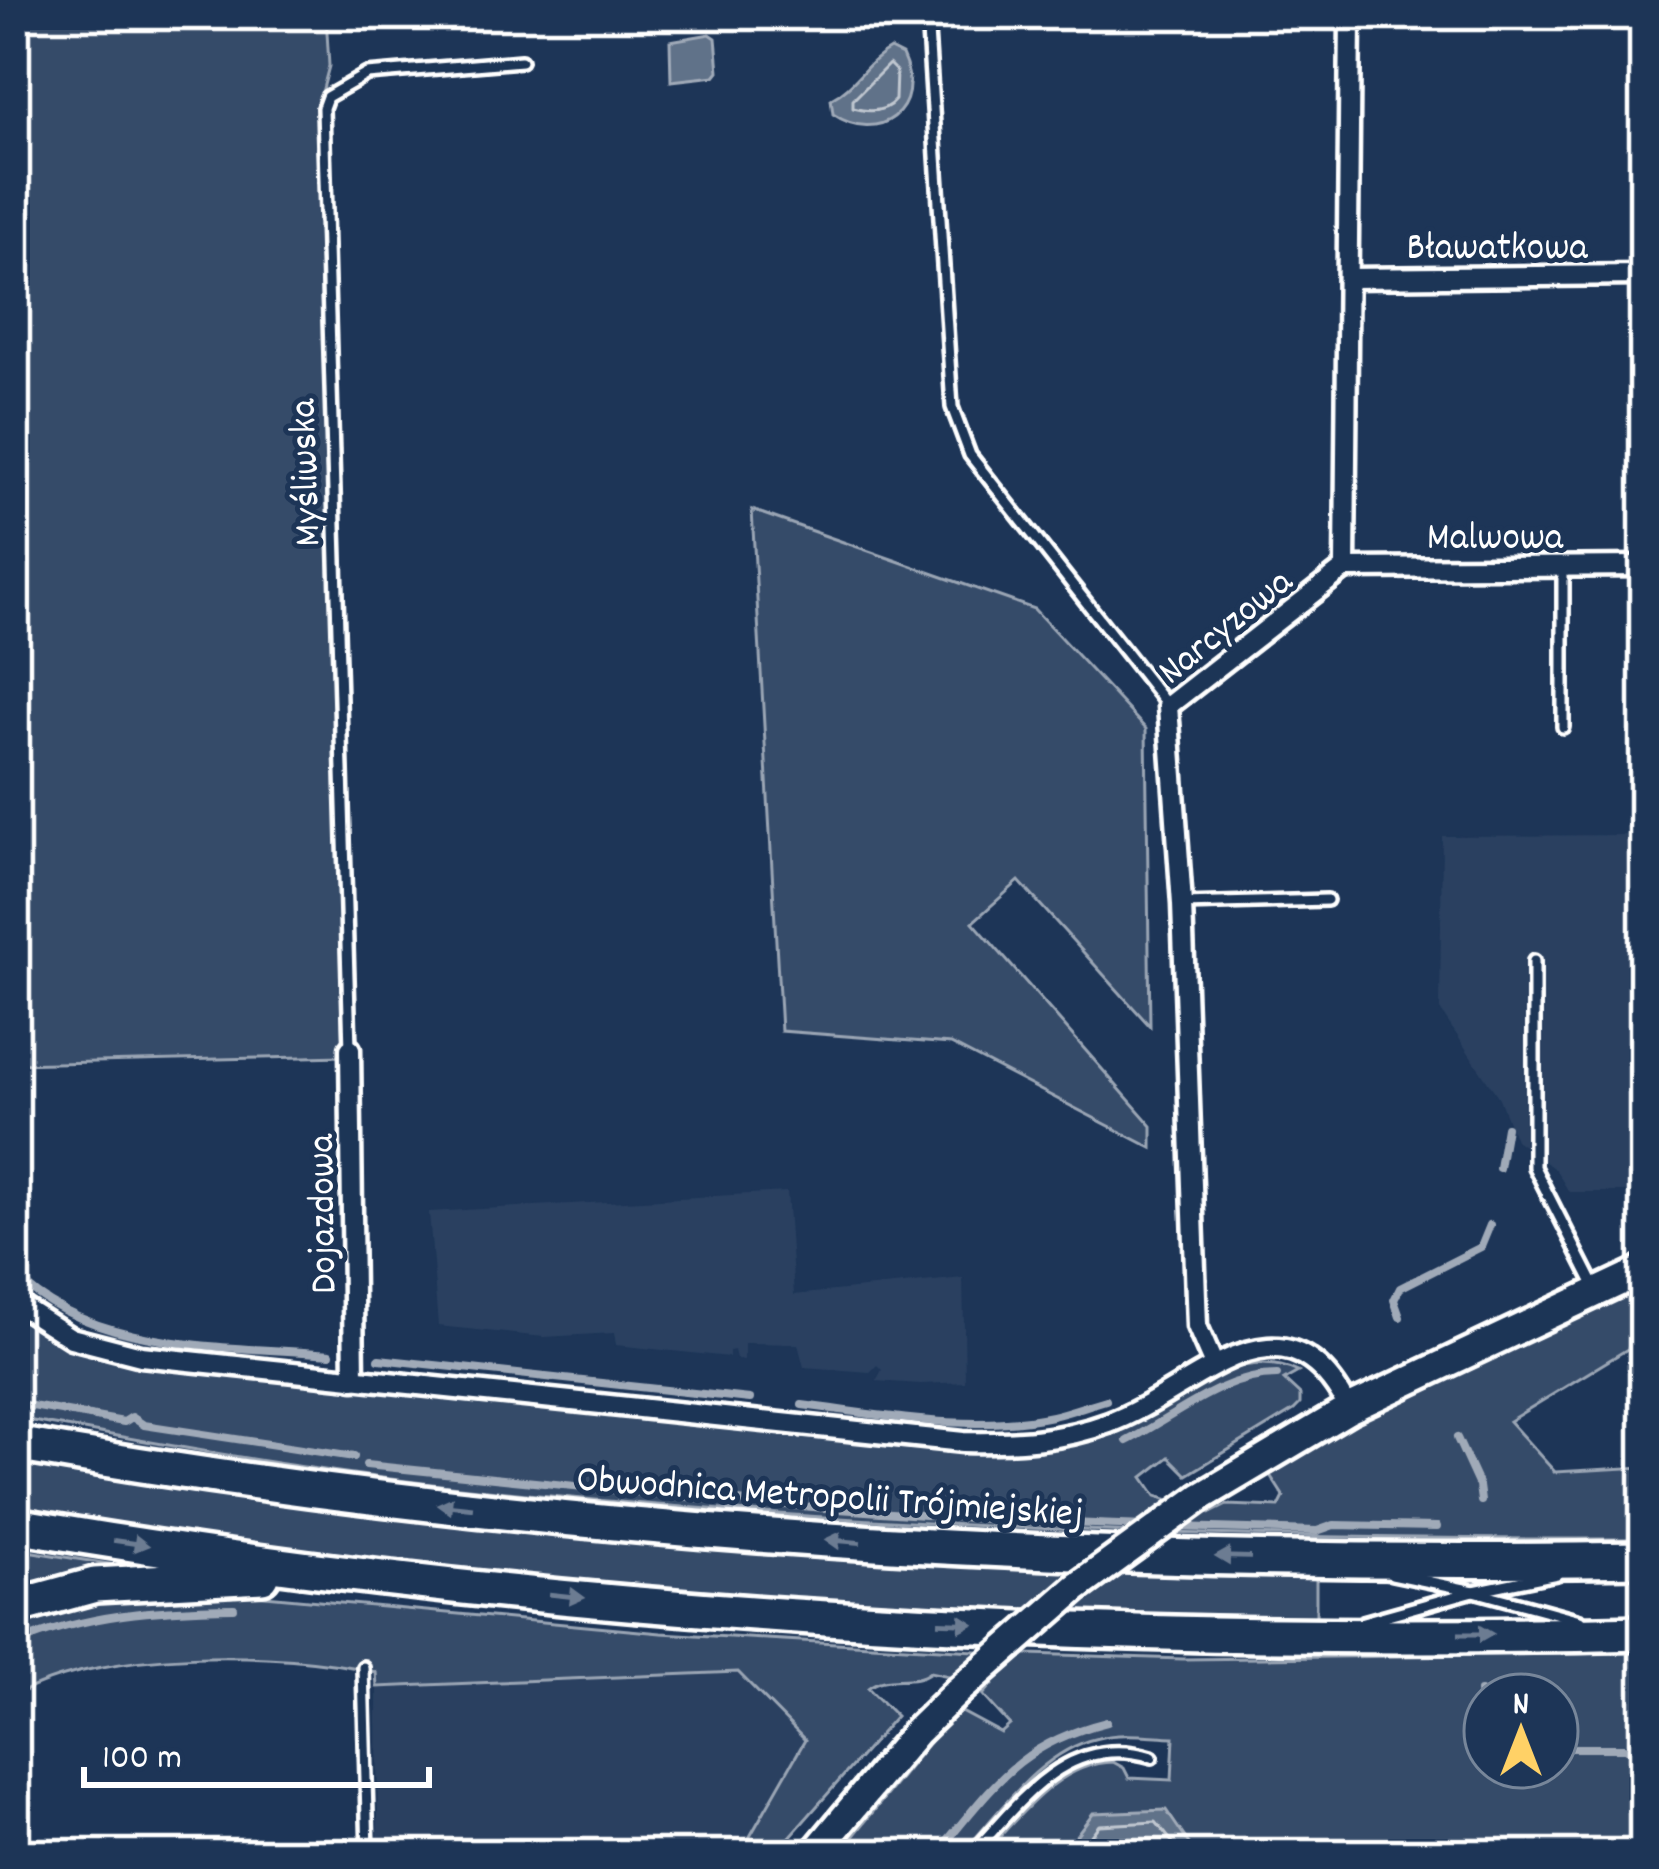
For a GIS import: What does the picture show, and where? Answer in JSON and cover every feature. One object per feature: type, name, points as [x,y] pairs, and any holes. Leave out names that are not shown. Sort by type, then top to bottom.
[{"type":"highway","name":"Obwodnica Metropolii Trójmiejskiej","points":[[15,1444],[256,1482],[586,1520],[880,1544],[1158,1556],[1635,1559]]},
{"type":"highway","points":[[15,1525],[325,1570],[581,1598],[833,1618],[1316,1634],[1635,1633]]},
{"type":"highway","points":[[15,1606],[94,1585],[325,1570]]},
{"type":"main road","points":[[814,1854],[916,1732],[958,1691],[1076,1588],[1201,1497],[1349,1409],[1644,1270]]},
{"type":"street","name":"Narcyzowa","points":[[1214,1365],[1197,1326],[1182,904],[1168,706],[1346,568],[1350,15]]},
{"type":"street","name":"Bławatkowa","points":[[1350,278],[1644,275]]},
{"type":"street","name":"Malwowa","points":[[1346,568],[1644,566]]},
{"type":"street","name":"Dojazdowa","points":[[350,1049],[354,1378]]},
{"type":"street","points":[[15,1302],[71,1338],[141,1356],[964,1442],[1030,1443],[1063,1438],[1112,1422],[1246,1351],[1277,1347],[1310,1357],[1334,1380],[1349,1409]]},
{"type":"lane","points":[[927,15],[952,406],[970,454],[1168,706]]},
{"type":"lane","name":"Myśliwska","points":[[350,1049],[323,108],[327,97],[367,74],[521,61]]},
{"type":"lane","points":[[1563,567],[1563,727]]},
{"type":"lane","points":[[1182,904],[1327,900]]},
{"type":"lane","points":[[1534,961],[1534,1167],[1597,1292]]},
{"type":"lane","points":[[1317,1558],[1474,1591],[1635,1633]]},
{"type":"lane","points":[[1316,1634],[1474,1591],[1635,1559]]},
{"type":"lane","points":[[363,1667],[368,1854]]},
{"type":"lane","points":[[972,1854],[1061,1767],[1106,1749],[1152,1757]]},
{"type":"shaded area","points":[[15,15],[326,15],[329,66],[319,104],[343,1056],[15,1064]]},
{"type":"shaded area","points":[[752,510],[1034,609],[1146,729],[1150,1026],[1019,881],[973,922],[1152,1126],[1152,1148],[951,1044],[781,1031]]},
{"type":"shaded area","points":[[1644,835],[1644,1192],[1569,1192],[1556,1170],[1515,1140],[1499,1098],[1440,1010],[1442,836]]},
{"type":"shaded area","points":[[787,1192],[794,1295],[963,1278],[965,1382],[876,1381],[882,1370],[877,1365],[870,1372],[804,1367],[798,1344],[744,1343],[744,1360],[736,1359],[734,1350],[729,1357],[616,1345],[614,1333],[544,1337],[438,1326],[429,1212]]},
{"type":"shaded area","points":[[1644,1283],[1644,1339],[1509,1421],[1555,1472],[1644,1467],[1644,1539],[1176,1533],[709,1509],[360,1475],[15,1418],[15,1313],[74,1349],[132,1365],[1002,1453],[1052,1448],[1102,1435],[1197,1383],[1247,1365],[1298,1372],[1284,1380],[1300,1395],[1294,1410],[1187,1475],[1169,1457],[1143,1477],[1156,1496],[1211,1513],[1227,1505],[1279,1507],[1284,1497],[1268,1472],[1381,1406]]},
{"type":"shaded area","points":[[15,1459],[1316,1572],[1316,1621],[807,1604],[425,1571],[15,1513]]},
{"type":"shaded area","points":[[15,1549],[127,1567],[15,1595]]},
{"type":"shaded area","points":[[222,1592],[661,1633],[1028,1654],[1183,1659],[1644,1653],[1644,1854],[984,1854],[1041,1795],[1075,1771],[1113,1762],[1129,1778],[1172,1780],[1174,1737],[1126,1735],[1098,1738],[1057,1756],[1022,1786],[961,1854],[839,1854],[956,1709],[1001,1733],[1010,1725],[983,1695],[992,1685],[930,1672],[868,1688],[896,1716],[775,1854],[740,1854],[805,1740],[738,1672],[377,1687],[376,1672],[337,1665],[192,1657],[94,1668],[15,1696],[15,1618],[74,1602]]},
{"type":"shaded area","points":[[738,1672],[805,1740],[742,1851],[378,1854],[377,1687]]},
{"type":"shaded area","points":[[347,1846],[347,1854],[15,1854],[15,1853]]},
{"type":"water","points":[[710,34],[716,38],[719,71],[715,76],[671,81],[670,41]]},
{"type":"water","points":[[890,49],[902,55],[909,92],[894,117],[866,126],[833,114],[831,99]]},
{"type":"water","points":[[1166,1810],[1196,1854],[1062,1854],[1093,1813]]},
{"type":"waterway","points":[[1499,1168],[1506,1127]]},
{"type":"waterway","points":[[1400,1317],[1394,1300],[1400,1288],[1481,1247],[1490,1225]]},
{"type":"waterway","points":[[15,1274],[46,1300],[81,1319],[121,1332],[205,1346],[330,1354]]},
{"type":"waterway","points":[[379,1359],[750,1399]]},
{"type":"waterway","points":[[1127,1441],[1218,1390],[1277,1375]]},
{"type":"waterway","points":[[802,1405],[927,1421],[990,1423],[1052,1416],[1106,1400]]},
{"type":"waterway","points":[[15,1403],[124,1422],[132,1417],[144,1425],[354,1457]]},
{"type":"waterway","points":[[1457,1438],[1481,1501]]},
{"type":"waterway","points":[[366,1465],[854,1510],[1148,1526]]},
{"type":"waterway","points":[[1175,1527],[1317,1531],[1334,1525],[1437,1527]]},
{"type":"waterway","points":[[15,1644],[68,1626],[123,1615],[234,1608]]},
{"type":"waterway","points":[[936,1854],[992,1788],[1028,1756],[1076,1731],[1107,1722]]},
{"type":"waterway","points":[[1581,1748],[1624,1748],[1644,1755]]}]
